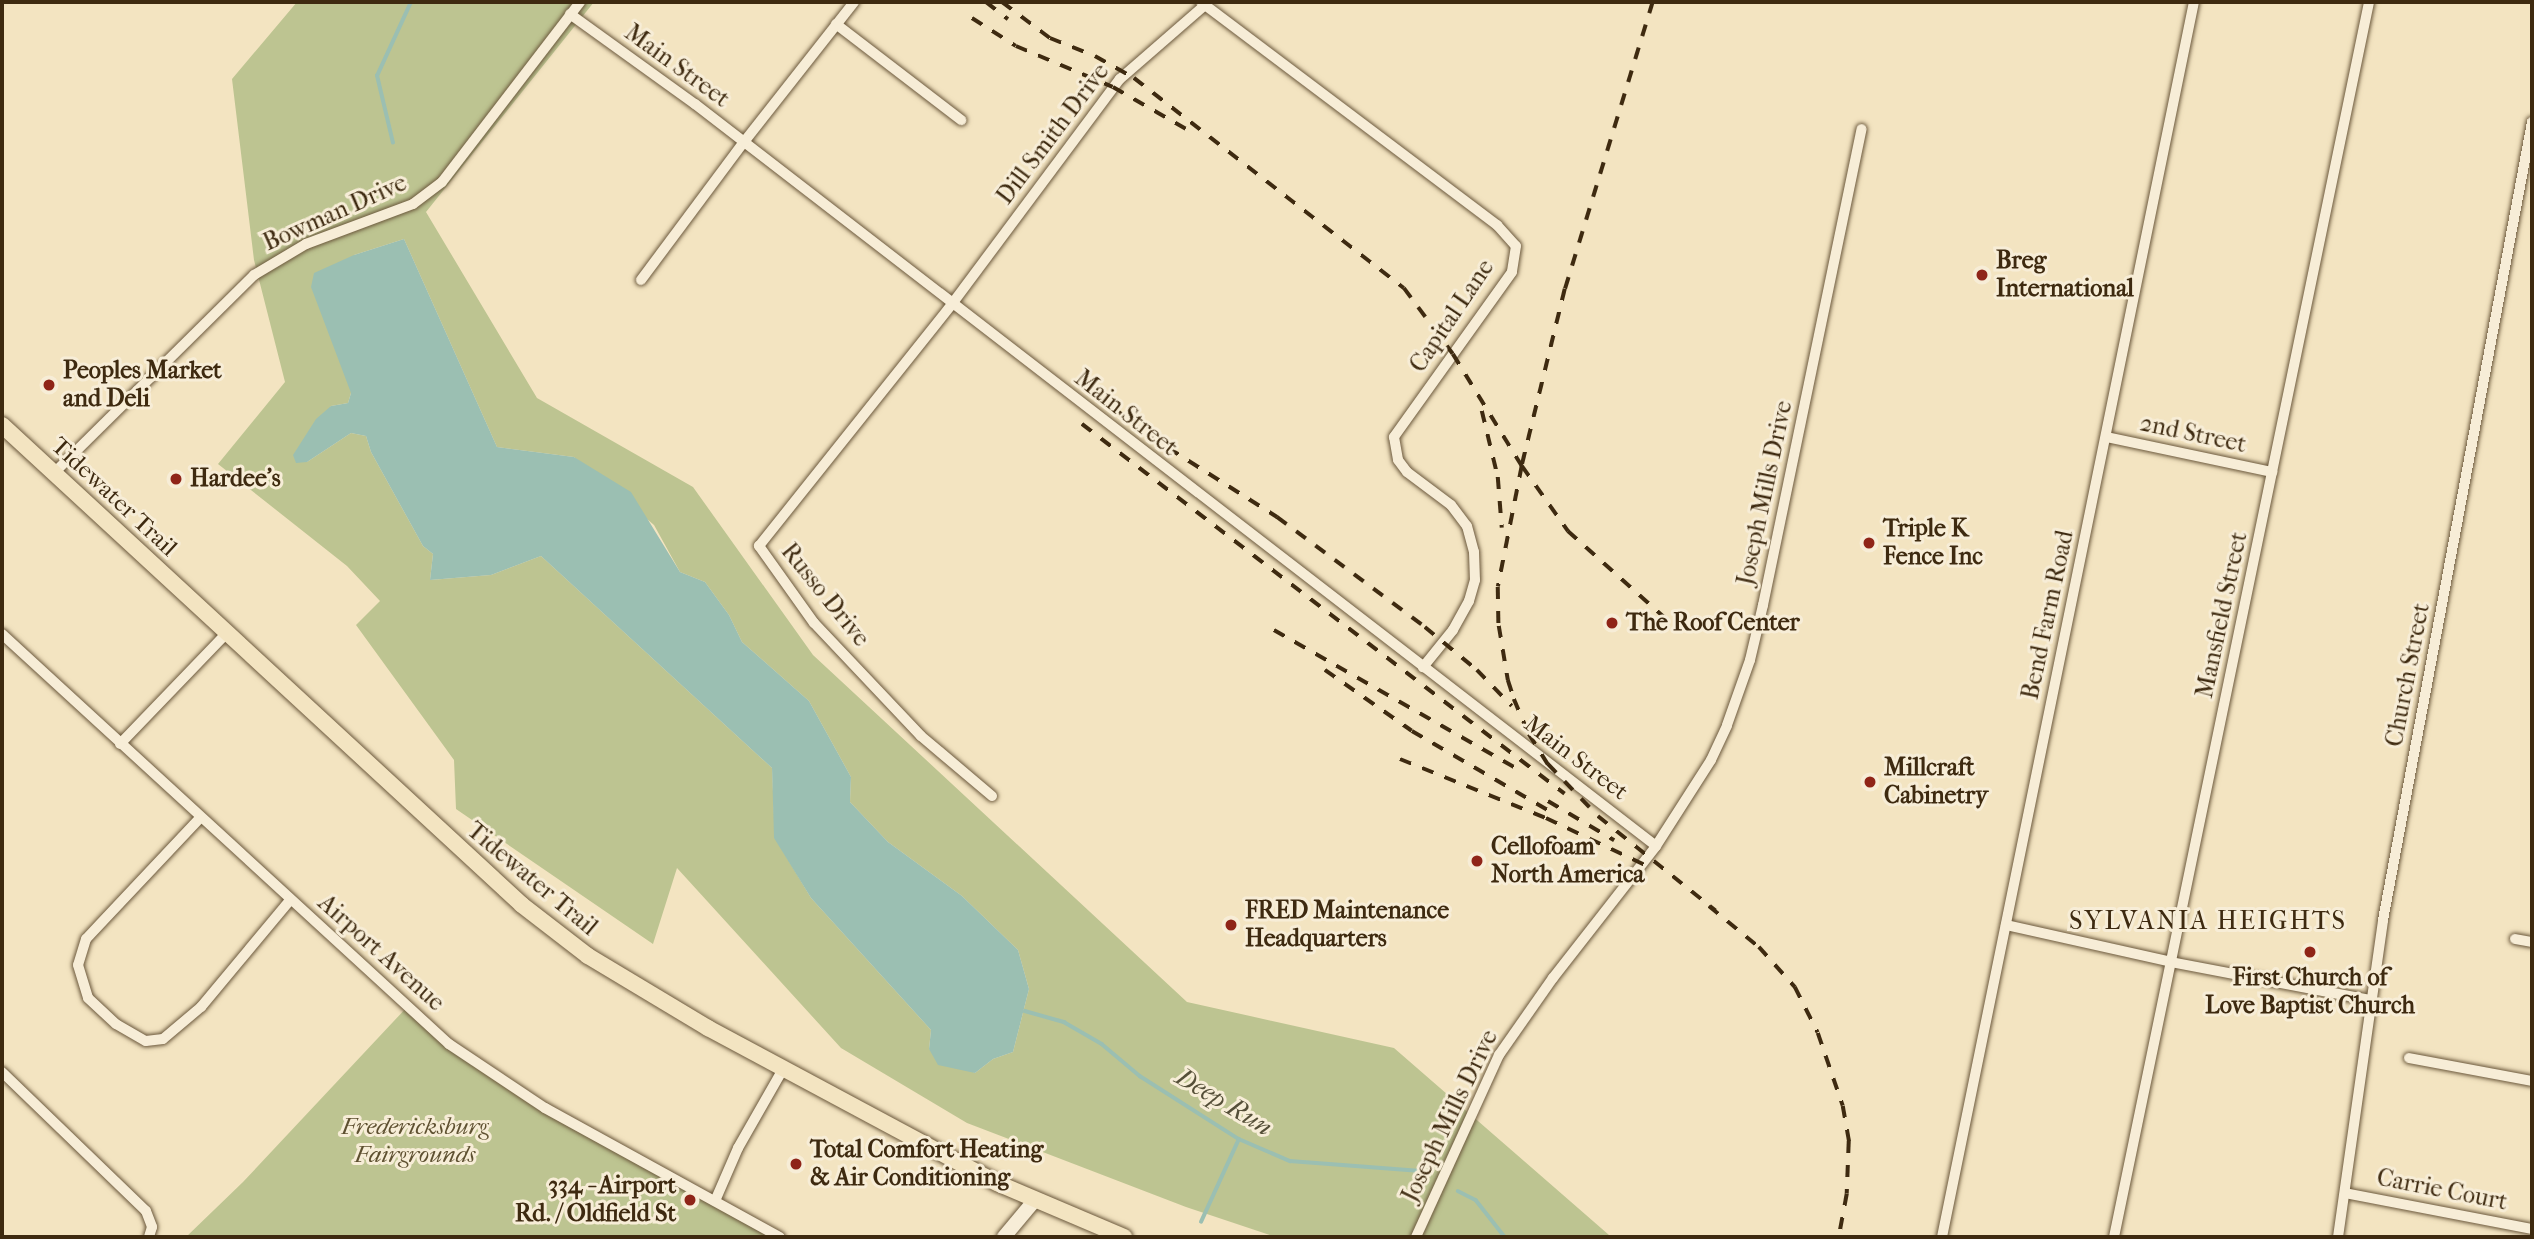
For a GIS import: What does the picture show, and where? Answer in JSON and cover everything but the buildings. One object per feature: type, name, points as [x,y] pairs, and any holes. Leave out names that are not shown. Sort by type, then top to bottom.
[{"type":"main road","name":"Tidewater Trail","points":[[2,425],[551,929],[619,976],[783,1069],[1035,1200],[1124,1237]]},
{"type":"main road","points":[[1004,1237],[1035,1200]]},
{"type":"street","name":"Bowman Drive","points":[[55,472],[254,275],[306,244],[413,204],[435,188],[580,2]]},
{"type":"street","points":[[641,280],[744,142],[854,2]]},
{"type":"street","name":"Bend Farm Road","points":[[1942,1237],[2194,2]]},
{"type":"street","name":"Mansfield Street","points":[[2114,1237],[2369,2]]},
{"type":"street","name":"Dill Smith Drive","points":[[952,304],[1120,79],[1203,3]]},
{"type":"street","name":"Capital Lane","points":[[1203,3],[1486,216],[1516,246],[1512,272],[1394,437],[1398,460],[1407,472],[1451,505],[1467,526],[1474,552],[1475,580],[1469,601],[1452,630],[1423,667]]},
{"type":"street","name":"Main Street","points":[[570,14],[744,142],[1656,846]]},
{"type":"street","points":[[836,24],[961,120]]},
{"type":"street","name":"Church Street","points":[[2338,1237],[2370,1000],[2532,122]]},
{"type":"street","name":"Joseph Mills Drive","points":[[1416,1237],[1499,1055],[1553,978],[1656,846],[1711,760],[1727,725],[1750,660],[1862,129]]},
{"type":"street","name":"Russo Drive","points":[[952,304],[759,546],[814,623],[921,736],[992,796]]},
{"type":"street","name":"2nd Street","points":[[2106,437],[2272,472]]},
{"type":"street","points":[[120,744],[227,633]]},
{"type":"street","name":"Airport Avenue","points":[[2,634],[290,900],[439,1035],[477,1065],[545,1108],[780,1237]]},
{"type":"street","points":[[200,818],[86,939],[79,965],[88,998],[116,1024],[146,1041],[163,1039],[201,1007],[290,900]]},
{"type":"street","points":[[2006,925],[2370,1000]]},
{"type":"street","points":[[2515,939],[2532,942]]},
{"type":"street","points":[[2409,1058],[2532,1082]]},
{"type":"street","points":[[715,1201],[738,1148],[783,1069]]},
{"type":"street","points":[[2,1072],[146,1211],[152,1227],[149,1237]]},
{"type":"street","name":"Carrie Court","points":[[2345,1193],[2532,1229]]},
{"type":"green space","points":[[297,2],[594,2],[426,212],[537,398],[693,487],[813,655],[1187,1002],[1394,1048],[1609,1235],[1617,1237],[1276,1237],[1186,1207],[967,1123],[841,1048],[677,868],[653,944],[456,809],[454,760],[356,625],[380,601],[347,566],[218,464],[285,382],[254,260],[232,79]],"holes":[[[404,239],[497,447],[574,457],[654,525],[680,572],[705,582],[729,615],[742,642],[809,701],[851,777],[850,802],[888,842],[962,896],[1018,950],[1029,989],[1013,1052],[993,1059],[975,1073],[929,1049],[931,1030],[811,898],[775,838],[772,768],[541,556],[491,575],[430,580],[433,554],[423,546],[371,452],[366,436],[351,433],[307,462],[331,406],[348,403],[351,393],[354,255]]]},
{"type":"green space","name":"Fredericksburg Fairgrounds","points":[[408,1006],[477,1065],[780,1237],[186,1237],[243,1182]]},
{"type":"water","points":[[404,239],[497,447],[574,457],[631,492],[680,572],[705,582],[729,615],[742,642],[809,701],[851,777],[850,802],[888,842],[962,896],[1018,950],[1029,989],[1013,1052],[993,1059],[975,1073],[938,1065],[929,1049],[931,1030],[811,898],[774,838],[772,768],[541,556],[491,575],[430,580],[433,554],[423,546],[371,452],[366,436],[351,433],[307,462],[296,463],[293,455],[316,419],[331,406],[348,403],[351,393],[311,287],[314,273],[354,255]]},
{"type":"waterway","name":"Deep Run","points":[[393,143],[377,76],[411,2]]},
{"type":"waterway","name":"Deep Run","points":[[1025,1011],[1064,1022],[1102,1044],[1140,1076],[1239,1139],[1290,1161],[1421,1171]]},
{"type":"waterway","points":[[1201,1222],[1239,1139]]},
{"type":"waterway","name":"Deep Run","points":[[1458,1191],[1476,1200],[1505,1237]]},
{"type":"railway","points":[[986,2],[1008,19]]},
{"type":"railway","points":[[1002,2],[1050,38],[1095,56],[1134,78],[1404,288],[1453,354],[1522,466],[1568,531],[1675,627]]},
{"type":"railway","points":[[1653,2],[1565,289],[1522,466],[1498,587],[1499,626],[1514,699],[1529,734],[1548,764],[1598,816],[1716,911]]},
{"type":"railway","points":[[972,18],[1016,46],[1113,87],[1186,129]]},
{"type":"railway","points":[[1096,394],[1148,435],[1277,517],[1425,627],[1477,670],[1512,706]]},
{"type":"railway","points":[[1482,411],[1498,477],[1502,528]]},
{"type":"railway","points":[[1082,424],[1565,794]]},
{"type":"railway","points":[[1274,630],[1523,772]]},
{"type":"railway","points":[[1325,670],[1412,731],[1553,813]]},
{"type":"railway","points":[[1400,759],[1546,818],[1647,866]]},
{"type":"railway","points":[[1548,801],[1614,840]]},
{"type":"railway","points":[[1709,906],[1759,947],[1795,987],[1818,1033],[1843,1106],[1849,1141],[1847,1194],[1839,1237]]},
{"type":"place","name":"Breg International","points":[[1982,275]]},
{"type":"place","name":"Peoples Market and Deli","points":[[49,385]]},
{"type":"place","name":"Hardee's","points":[[176,479]]},
{"type":"place","name":"Triple K Fence Inc","points":[[1869,543]]},
{"type":"place","name":"The Roof Center","points":[[1612,623]]},
{"type":"place","name":"Millcraft Cabinetry","points":[[1870,782]]},
{"type":"place","name":"Cellofoam North America","points":[[1477,861]]},
{"type":"place","name":"FRED Maintenance Headquarters","points":[[1231,925]]},
{"type":"place","name":"First Church of Love Baptist Church","points":[[2310,952]]},
{"type":"place","name":"Total Comfort Heating & Air Conditioning","points":[[796,1164]]},
{"type":"place","name":"334 - Airport Rd. / Oldfield St","points":[[690,1200]]},
{"type":"district","name":"SYLVANIA HEIGHTS","points":[[2208,921]]}]
